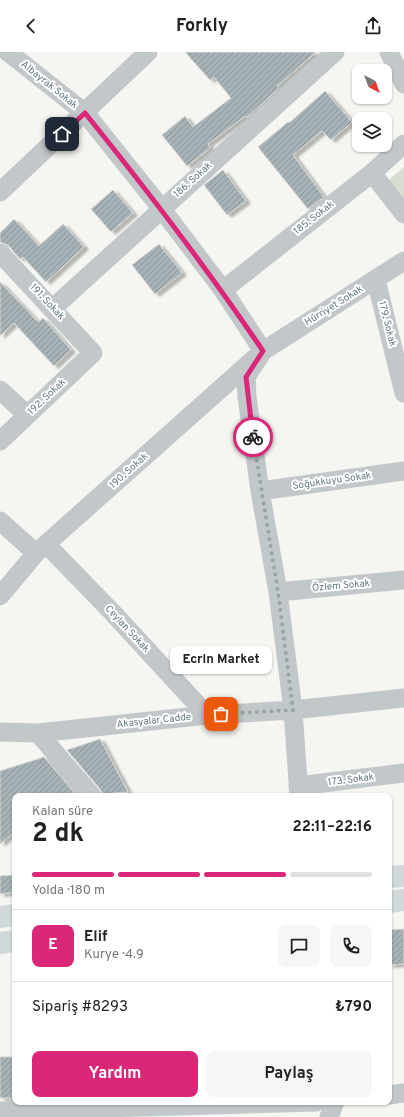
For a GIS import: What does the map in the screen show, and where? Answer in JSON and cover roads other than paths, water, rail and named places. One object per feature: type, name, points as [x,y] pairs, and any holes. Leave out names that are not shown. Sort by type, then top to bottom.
[{"type":"main road","points":[[392,877],[404,876]]},
{"type":"main road","points":[[392,902],[404,900]]},
{"type":"main road","points":[[0,917],[12,915]]},
{"type":"main road","points":[[0,943],[12,941]]},
{"type":"street","name":"Albayrak Sokak","points":[[8,52],[85,113],[162,208],[223,290],[263,351]]},
{"type":"street","name":"186. Sokak","points":[[53,308],[335,52]]},
{"type":"street","points":[[389,52],[404,84]]},
{"type":"street","points":[[0,192],[85,113],[141,55]]},
{"type":"street","name":"185. Sokak","points":[[223,290],[372,173],[404,144]]},
{"type":"street","points":[[372,173],[404,214]]},
{"type":"street","name":"191. Sokak","points":[[0,253],[53,308],[93,353]]},
{"type":"street","name":"Hürriyet Sokak","points":[[263,351],[404,261]]},
{"type":"street","name":"179. Sokak","points":[[376,280],[404,393]]},
{"type":"street","points":[[263,351],[246,377],[247,398],[260,491],[278,592],[293,710],[298,791]]},
{"type":"street","name":"190. Sokak","points":[[0,596],[41,549],[263,351]]},
{"type":"street","name":"192. Sokak","points":[[0,441],[93,353]]},
{"type":"street","points":[[0,390],[27,415]]},
{"type":"street","name":"Soğukkuyu Sokak","points":[[260,491],[404,471]]},
{"type":"street","name":"Ceylan Sokak","points":[[0,521],[41,549],[112,612],[207,715]]},
{"type":"street","name":"Özlem Sokak","points":[[278,592],[404,580]]},
{"type":"street","name":"Akasyalar Cadde","points":[[0,732],[38,733],[207,715],[293,710],[404,698]]},
{"type":"street","points":[[38,733],[89,793]]},
{"type":"street","name":"173. Sokak","points":[[298,791],[404,773]]},
{"type":"street","points":[[392,1095],[404,1093]]},
{"type":"street","points":[[0,1111],[183,1111],[272,1105]]},
{"type":"street","points":[[329,1117],[334,1105]]},
{"type":"place","name":"Ecrin Market","points":[[221,714]]}]
